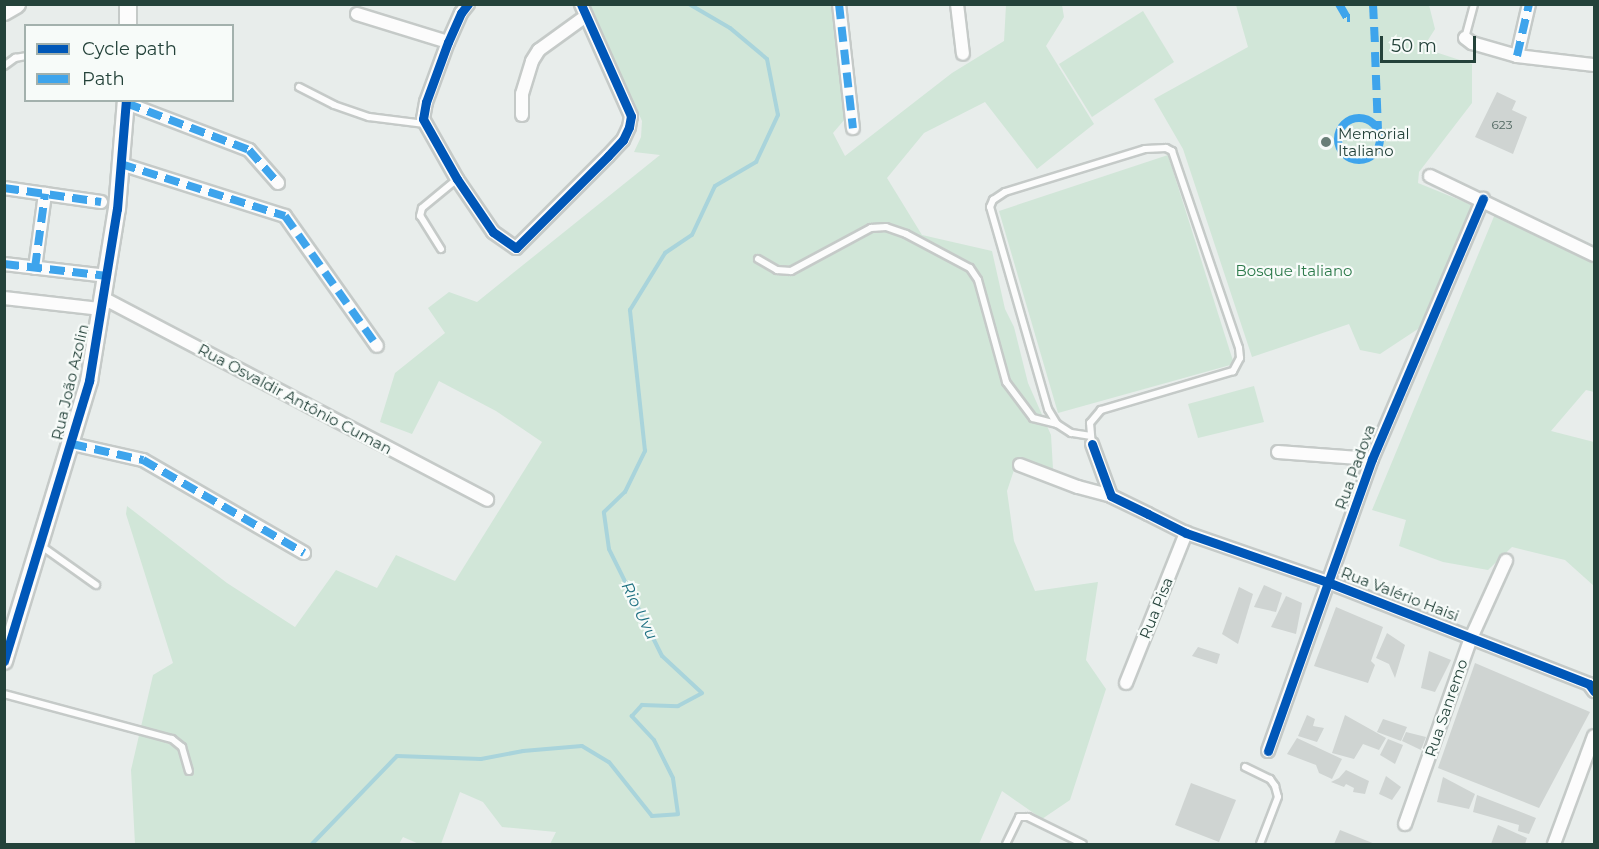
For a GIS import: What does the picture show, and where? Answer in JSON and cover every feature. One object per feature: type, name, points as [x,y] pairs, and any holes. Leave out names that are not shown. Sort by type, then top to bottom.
[{"type":"main road","points":[[4,11],[16,4]]},
{"type":"street","points":[[128,4],[128,24]]},
{"type":"street","points":[[468,4],[461,13],[448,42],[426,102],[425,124],[456,179],[493,232],[516,248],[623,140],[629,127],[631,116],[584,10],[539,50],[532,61],[522,94],[522,116]]},
{"type":"street","points":[[839,4],[853,128]]},
{"type":"street","points":[[957,4],[963,54]]},
{"type":"street","points":[[1517,56],[1529,4]]},
{"type":"street","points":[[357,14],[448,42]]},
{"type":"street","points":[[1465,38],[1472,43],[1517,56],[1594,65]]},
{"type":"street","points":[[126,102],[249,150],[278,183]]},
{"type":"street","name":"Rua João Azolin","points":[[4,661],[72,444],[88,381],[107,276],[126,102]]},
{"type":"street","points":[[121,164],[285,216],[377,346]]},
{"type":"street","points":[[1430,176],[1483,199],[1594,255]]},
{"type":"street","points":[[4,188],[101,202]]},
{"type":"street","points":[[36,268],[45,194]]},
{"type":"street","name":"Rua Padova","points":[[1268,751],[1330,583],[1372,459],[1483,199]]},
{"type":"street","points":[[4,264],[107,276]]},
{"type":"street","points":[[4,298],[102,303]]},
{"type":"street","name":"Rua Osvaldir Antônio Cuman","points":[[102,303],[487,500]]},
{"type":"street","points":[[1091,440],[1111,496]]},
{"type":"street","points":[[72,444],[143,460],[304,553]]},
{"type":"street","points":[[1278,452],[1372,459]]},
{"type":"street","name":"Rua Valério Haisi","points":[[1020,465],[1078,487],[1111,496],[1186,532],[1330,583],[1589,684],[1594,691]]},
{"type":"street","name":"Rua Pisa","points":[[1126,683],[1186,532]]},
{"type":"street","name":"Rua Sanremo","points":[[1405,824],[1471,638],[1506,561]]},
{"type":"street","points":[[1554,844],[1594,736]]},
{"type":"lane","points":[[1465,38],[1474,4]]},
{"type":"lane","points":[[4,66],[15,58],[24,56]]},
{"type":"lane","points":[[299,87],[334,105],[369,117],[425,124]]},
{"type":"lane","points":[[758,259],[777,270],[791,271],[871,228],[886,227],[906,234],[970,268],[978,280],[1006,382],[1033,418],[1057,424],[1071,433],[1091,440],[1090,423],[1101,410],[1233,371],[1240,358],[1239,348],[1172,152],[1166,148],[1145,148],[1005,192],[993,200],[990,207],[1048,409],[1057,424]]},
{"type":"lane","points":[[441,249],[420,216],[422,207],[456,179]]},
{"type":"lane","points":[[40,544],[96,585]]},
{"type":"lane","points":[[4,694],[172,739],[182,747],[189,771]]},
{"type":"lane","points":[[1245,767],[1270,779],[1278,797],[1260,844]]},
{"type":"lane","points":[[1006,844],[1019,817],[1028,817],[1083,844]]},
{"type":"green space","points":[[589,5],[835,5],[845,119],[833,133],[845,156],[952,73],[1004,41],[1006,5],[1062,5],[1064,17],[1046,46],[1094,124],[1037,169],[985,102],[924,133],[887,178],[922,235],[992,251],[1005,309],[1014,327],[1028,383],[1051,435],[1053,469],[1018,458],[1007,491],[1014,541],[1035,591],[1098,582],[1086,660],[1106,689],[1070,800],[1042,819],[1002,791],[979,844],[550,844],[556,832],[502,827],[483,802],[460,792],[441,844],[419,844],[403,837],[399,844],[135,844],[131,770],[153,675],[173,663],[126,514],[127,506],[227,583],[295,627],[336,570],[377,588],[396,555],[455,581],[542,442],[496,411],[439,381],[412,434],[380,422],[395,373],[445,333],[428,308],[449,292],[477,302],[660,155],[634,152],[641,137],[642,121]]},
{"type":"green space","name":"Bosque Italiano","points":[[1236,5],[1429,5],[1435,29],[1423,48],[1472,64],[1472,103],[1419,172],[1418,183],[1477,207],[1433,319],[1380,354],[1360,350],[1349,324],[1252,357],[1183,149],[1154,99],[1248,47]]},
{"type":"green space","points":[[1143,11],[1174,62],[1092,117],[1059,64]]},
{"type":"green space","points":[[1168,155],[1234,364],[1058,413],[999,211]]},
{"type":"green space","points":[[1495,214],[1594,263],[1594,392],[1586,390],[1551,431],[1594,442],[1594,586],[1565,560],[1512,547],[1488,570],[1443,562],[1399,546],[1406,520],[1372,510]]},
{"type":"green space","points":[[1254,386],[1264,422],[1198,438],[1188,404]]},
{"type":"building","points":[[1497,92],[1516,101],[1512,110],[1527,117],[1513,154],[1475,137]]},
{"type":"building","points":[[1264,585],[1282,593],[1276,612],[1254,607]]},
{"type":"building","points":[[1239,587],[1253,594],[1238,644],[1222,634]]},
{"type":"building","points":[[1286,596],[1302,603],[1296,634],[1271,627]]},
{"type":"building","points":[[1336,607],[1383,627],[1371,661],[1375,665],[1368,683],[1314,666]]},
{"type":"building","points":[[1387,633],[1405,645],[1395,678],[1389,664],[1376,658]]},
{"type":"building","points":[[1198,647],[1220,654],[1217,664],[1192,656]]},
{"type":"building","points":[[1429,651],[1451,660],[1435,692],[1421,688]]},
{"type":"building","points":[[1475,663],[1590,712],[1539,808],[1438,768]]},
{"type":"building","points":[[1307,715],[1315,719],[1313,726],[1324,728],[1317,742],[1298,736]]},
{"type":"building","points":[[1345,715],[1386,738],[1379,750],[1363,744],[1354,759],[1332,753]]},
{"type":"building","points":[[1383,719],[1407,727],[1401,741],[1377,732]]},
{"type":"building","points":[[1406,732],[1426,737],[1421,750],[1402,741]]},
{"type":"building","points":[[1297,738],[1342,759],[1332,779],[1319,773],[1316,765],[1287,754]]},
{"type":"building","points":[[1388,739],[1403,745],[1395,764],[1380,755]]},
{"type":"building","points":[[1346,770],[1369,781],[1365,794],[1353,792],[1354,788],[1346,784],[1344,787],[1331,782],[1339,778]]},
{"type":"building","points":[[1386,776],[1401,787],[1392,800],[1379,794]]},
{"type":"building","points":[[1443,777],[1475,794],[1469,809],[1437,802]]},
{"type":"building","points":[[1191,783],[1236,800],[1219,842],[1175,825]]},
{"type":"building","points":[[1477,795],[1536,818],[1529,834],[1518,831],[1519,825],[1473,812]]},
{"type":"building","points":[[1498,825],[1527,838],[1525,844],[1491,844]]},
{"type":"building","points":[[1340,830],[1375,844],[1334,844]]},
{"type":"waterway","name":"Rio Uvu","points":[[312,844],[397,756],[481,759],[523,751],[582,746],[609,762],[652,816],[678,814],[673,778],[654,740],[632,716],[642,705],[678,706],[702,693],[662,656],[609,549],[604,512],[625,492],[645,451],[630,310],[665,253],[692,235],[715,186],[756,162],[778,115],[767,59],[730,28],[689,4]]},
{"type":"marked path","points":[[839,4],[853,128]]},
{"type":"marked path","points":[[1339,4],[1347,18],[1350,18]]},
{"type":"marked path","points":[[1373,4],[1375,45]]},
{"type":"marked path","points":[[1517,56],[1529,4]]},
{"type":"marked path","points":[[1375,52],[1378,130]]},
{"type":"marked path","points":[[126,103],[249,150],[278,183]]},
{"type":"marked path","points":[[1359,118],[1374,124],[1380,139],[1374,154],[1359,160],[1344,154],[1338,139],[1344,124],[1359,118]]},
{"type":"marked path","points":[[121,164],[285,216],[377,346]]},
{"type":"marked path","points":[[4,188],[101,202]]},
{"type":"marked path","points":[[35,268],[45,194]]},
{"type":"marked path","points":[[4,264],[107,276]]},
{"type":"marked path","points":[[72,444],[143,460],[304,553]]},
{"type":"cycle path","points":[[468,4],[461,13],[448,42],[426,102],[423,119],[457,179],[493,232],[516,248],[623,140],[629,127],[631,116],[581,4]]},
{"type":"cycle path","points":[[4,661],[89,381],[117,209],[126,102]]},
{"type":"cycle path","points":[[1268,751],[1372,459],[1483,199]]},
{"type":"cycle path","points":[[1092,444],[1111,496],[1186,533],[1330,583],[1589,684],[1594,691]]},
{"type":"place","name":"Memorial Italiano","points":[[1326,142]]}]
